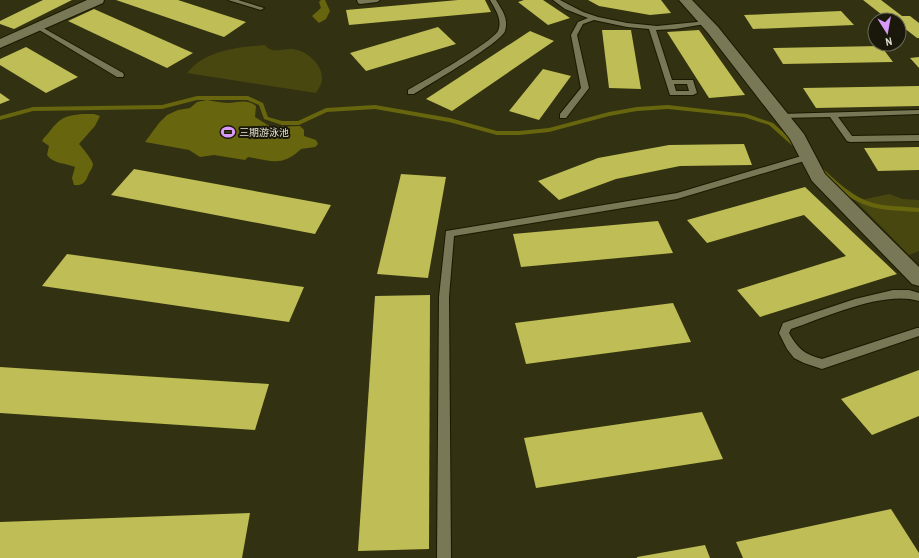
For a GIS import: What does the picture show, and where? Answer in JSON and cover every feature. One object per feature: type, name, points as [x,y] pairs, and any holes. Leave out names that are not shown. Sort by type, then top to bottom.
[{"type":"street","points":[[0,44],[98,0]]},
{"type":"street","points":[[685,0],[705,22],[798,138],[818,177],[919,279]]},
{"type":"lane","points":[[231,0],[261,8]]},
{"type":"lane","points":[[360,0],[360,2],[377,0]]},
{"type":"lane","points":[[411,92],[485,46],[500,32],[503,19],[493,0]]},
{"type":"lane","points":[[556,0],[564,6],[594,18],[632,26],[670,27],[705,22]]},
{"type":"lane","points":[[563,116],[585,88],[574,35],[580,23],[594,18]]},
{"type":"lane","points":[[651,26],[670,82]]},
{"type":"lane","points":[[38,27],[120,75]]},
{"type":"lane","points":[[781,116],[919,112]]},
{"type":"lane","points":[[832,114],[850,139],[919,138]]},
{"type":"lane","points":[[444,558],[444,297],[449,233],[677,196],[808,157]]},
{"type":"lane","points":[[917,332],[822,364],[806,360],[791,348],[784,333],[787,326],[881,295],[904,292],[919,297]]},
{"type":"shaded area","points":[[321,0],[325,0],[330,11],[326,19],[319,23],[312,16],[321,8],[319,2]]},
{"type":"shaded area","points":[[265,45],[274,50],[296,50],[312,58],[322,73],[321,83],[316,93],[187,73],[194,65],[203,59],[223,51]]},
{"type":"shaded area","name":"三期游泳池","points":[[207,100],[227,103],[250,102],[256,106],[255,117],[271,127],[300,126],[304,130],[304,136],[316,140],[318,144],[315,147],[301,149],[288,158],[270,161],[248,157],[245,160],[214,155],[200,157],[189,150],[145,142],[167,115],[178,110],[190,108],[197,102]]},
{"type":"shaded area","points":[[83,114],[94,114],[100,116],[95,126],[79,144],[91,160],[93,164],[92,167],[87,178],[82,184],[74,185],[72,178],[75,167],[56,162],[50,158],[47,155],[49,146],[42,141],[54,126],[64,118]]},
{"type":"shaded area","points":[[889,194],[903,199],[919,200],[919,251],[909,255],[856,201]]},
{"type":"building","points":[[43,0],[72,0],[14,29],[0,24],[0,21]]},
{"type":"building","points":[[116,0],[178,0],[246,22],[224,37]]},
{"type":"building","points":[[458,0],[485,0],[491,12],[349,25],[346,10]]},
{"type":"building","points":[[524,0],[543,0],[570,18],[548,25],[518,2]]},
{"type":"building","points":[[588,0],[661,0],[671,13],[650,15],[599,6]]},
{"type":"building","points":[[863,0],[881,0],[897,12],[878,12]]},
{"type":"building","points":[[94,9],[193,53],[167,68],[68,21]]},
{"type":"building","points":[[841,11],[854,25],[753,29],[744,15]]},
{"type":"building","points":[[907,16],[910,16],[919,23],[919,38],[907,30]]},
{"type":"building","points":[[438,27],[456,44],[366,71],[350,53]]},
{"type":"building","points":[[602,30],[631,30],[641,89],[609,88]]},
{"type":"building","points":[[699,30],[745,95],[709,98],[667,32]]},
{"type":"building","points":[[530,31],[554,41],[452,111],[426,99]]},
{"type":"building","points":[[867,46],[867,52],[886,52],[893,62],[783,64],[773,48]]},
{"type":"building","points":[[26,47],[78,77],[46,93],[0,65],[0,59]]},
{"type":"building","points":[[919,57],[919,68],[910,58]]},
{"type":"building","points":[[543,69],[571,76],[539,120],[509,111]]},
{"type":"building","points":[[919,86],[919,106],[816,108],[803,88]]},
{"type":"building","points":[[0,93],[10,100],[0,104]]},
{"type":"building","points":[[744,144],[752,165],[680,166],[616,179],[559,200],[538,181],[598,158],[669,145]]},
{"type":"building","points":[[919,147],[919,170],[878,171],[864,148]]},
{"type":"building","points":[[134,169],[331,205],[315,234],[111,195]]},
{"type":"building","points":[[401,174],[446,177],[428,278],[377,274]]},
{"type":"building","points":[[805,187],[897,274],[760,317],[737,290],[846,256],[804,215],[707,243],[687,220]]},
{"type":"building","points":[[658,221],[673,253],[521,267],[513,234]]},
{"type":"building","points":[[67,254],[304,287],[289,322],[42,286]]},
{"type":"building","points":[[430,295],[429,549],[358,551],[375,296]]},
{"type":"building","points":[[673,303],[691,342],[526,364],[515,323]]},
{"type":"building","points":[[0,367],[269,384],[255,430],[0,413]]},
{"type":"building","points":[[919,370],[919,416],[872,435],[841,399]]},
{"type":"building","points":[[702,412],[723,459],[536,488],[524,438]]},
{"type":"building","points":[[891,509],[919,553],[919,558],[743,558],[736,542]]},
{"type":"building","points":[[250,513],[242,558],[0,558],[0,522]]},
{"type":"building","points":[[705,545],[710,558],[637,558],[637,557]]},
{"type":"waterway","points":[[0,118],[33,109],[162,107],[197,98],[248,98],[261,104],[266,118],[282,123],[299,123],[326,110],[375,107],[450,120],[497,133],[519,133],[549,130],[609,114],[637,109],[668,107],[745,115],[771,124],[798,148]]},
{"type":"waterway","points":[[818,167],[842,188],[856,198],[869,204],[881,207],[919,210]]},
{"type":"place","name":"三期游泳池","points":[[228,132]]}]
